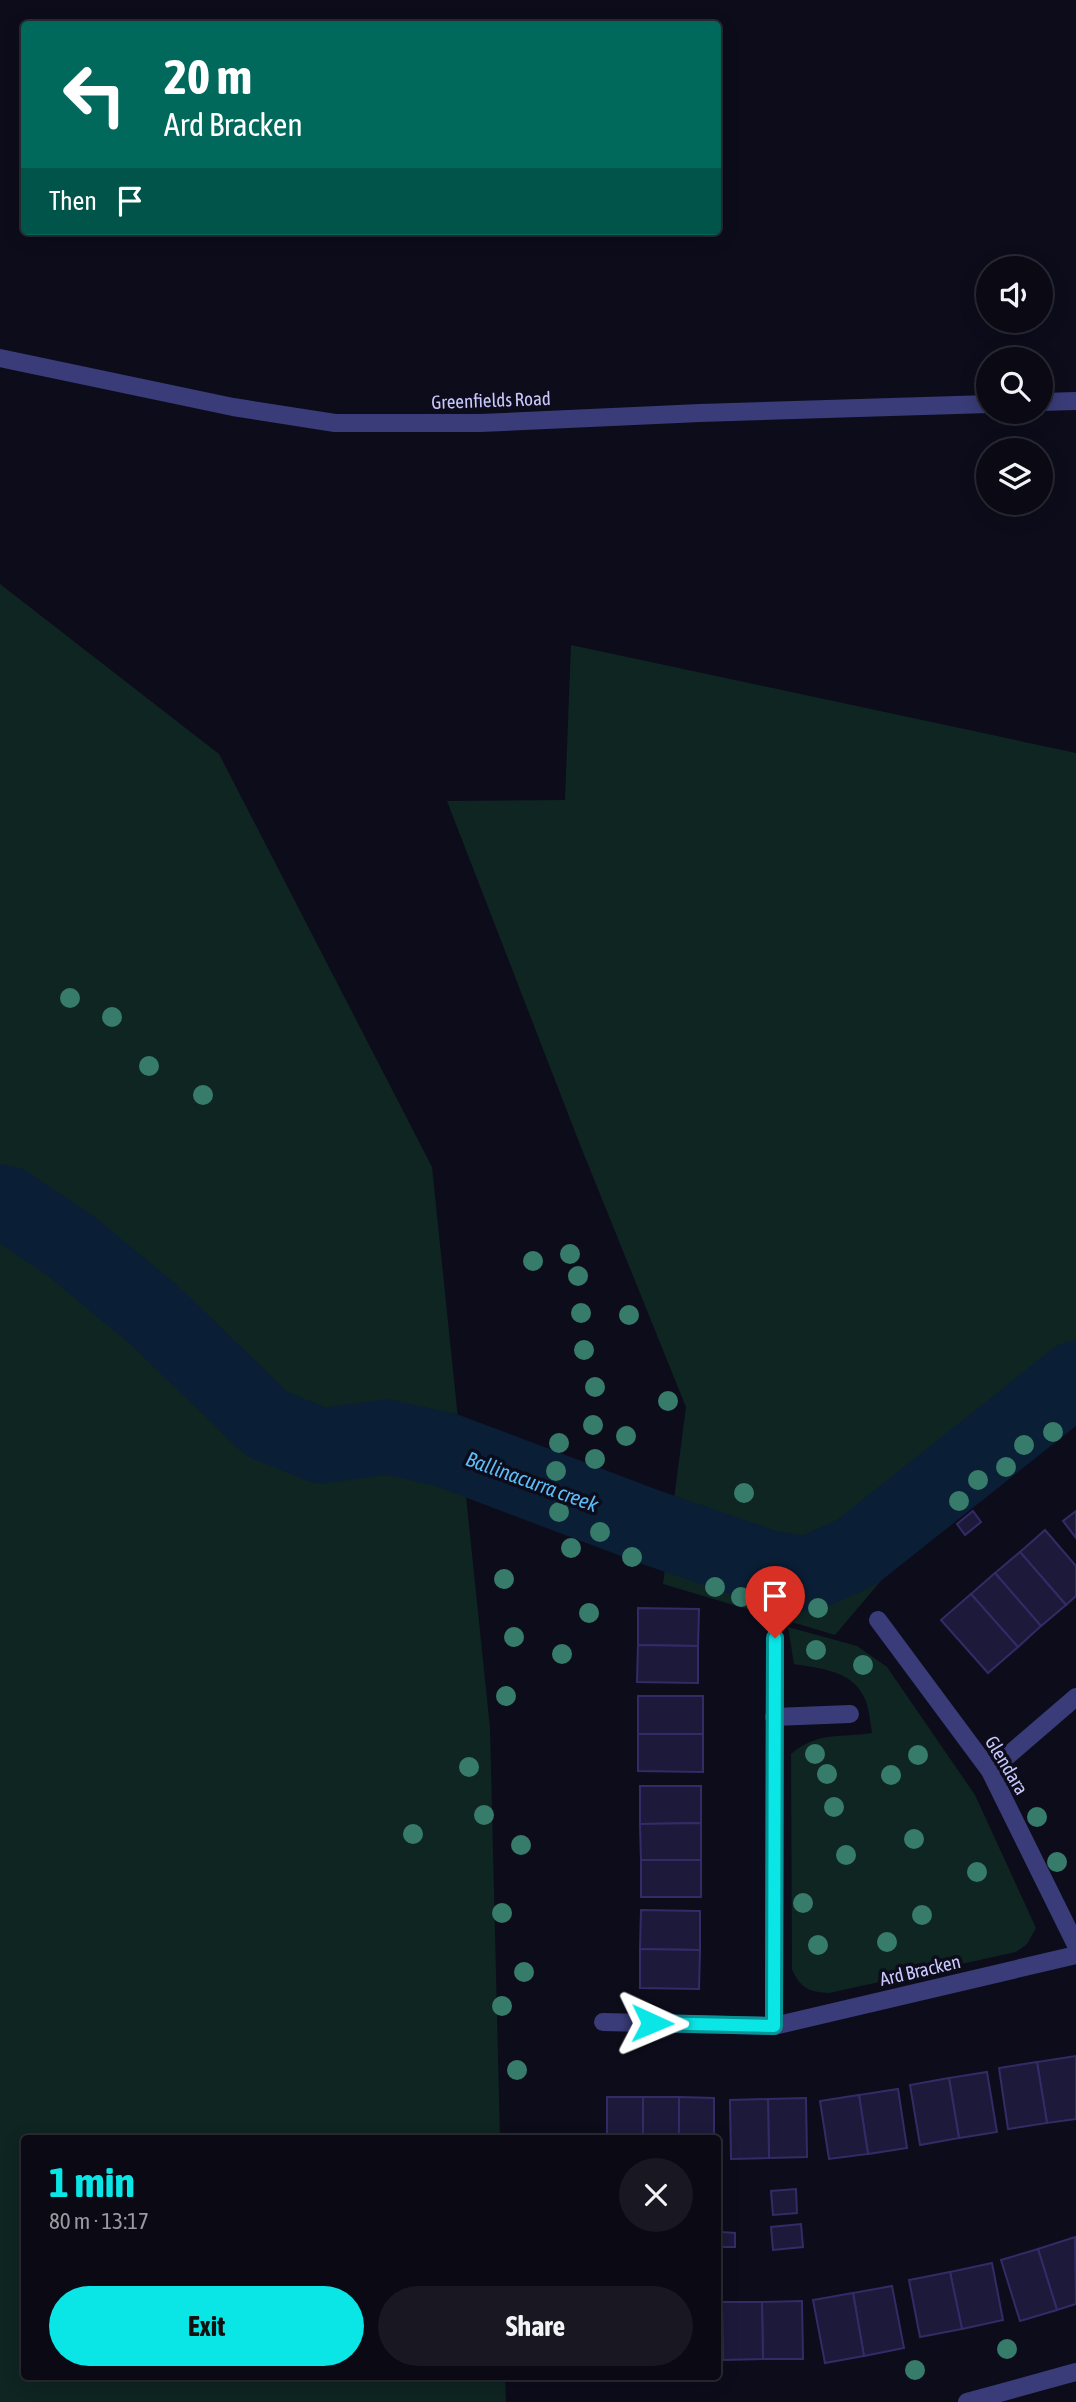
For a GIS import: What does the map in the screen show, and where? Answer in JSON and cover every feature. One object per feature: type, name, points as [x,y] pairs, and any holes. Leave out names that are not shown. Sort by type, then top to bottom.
[{"type":"street","name":"Greenfields Road","points":[[0,358],[233,407],[335,423],[480,423],[976,404]]},
{"type":"street","points":[[1053,402],[1076,401]]},
{"type":"street","name":"Glendara","points":[[878,1620],[990,1771],[1076,1945]]},
{"type":"street","points":[[774,2026],[775,1638]]},
{"type":"street","points":[[990,1771],[1076,1697]]},
{"type":"street","points":[[774,1717],[850,1714]]},
{"type":"street","name":"Ard Bracken","points":[[603,2022],[774,2026],[1076,1955]]},
{"type":"street","points":[[967,2402],[1076,2372]]},
{"type":"green space","points":[[0,584],[219,754],[432,1167],[490,1728],[500,2135],[21,2135],[21,2380],[505,2380],[506,2402],[0,2402]]},
{"type":"green space","points":[[571,645],[1076,753],[1076,1421],[896,1563],[835,1635],[663,1584],[686,1407],[579,1142],[447,801],[565,800]]},
{"type":"green space","points":[[788,1627],[857,1646],[887,1667],[975,1795],[1036,1928],[1027,1944],[1016,1952],[829,1993],[816,1992],[798,1981],[792,1969],[791,1754],[820,1739],[872,1733],[865,1699],[850,1680],[833,1672],[794,1664]]},
{"type":"building","points":[[973,1511],[981,1522],[965,1535],[957,1524]]},
{"type":"building","points":[[1076,1511],[1076,1538],[1063,1521]]},
{"type":"building","points":[[1045,1530],[1076,1566],[1076,1596],[1066,1605],[1020,1552]]},
{"type":"building","points":[[1020,1552],[1066,1605],[1041,1626],[995,1573]]},
{"type":"building","points":[[995,1573],[1041,1626],[1018,1647],[971,1594]]},
{"type":"building","points":[[971,1594],[1018,1647],[988,1673],[941,1620]]},
{"type":"building","points":[[638,1608],[699,1609],[698,1646],[638,1645]]},
{"type":"building","points":[[638,1645],[698,1646],[698,1683],[637,1682]]},
{"type":"building","points":[[638,1696],[703,1696],[703,1734],[638,1734]]},
{"type":"building","points":[[638,1734],[703,1734],[703,1772],[638,1771]]},
{"type":"building","points":[[640,1786],[701,1786],[701,1823],[640,1824]]},
{"type":"building","points":[[701,1823],[701,1860],[641,1860],[640,1824]]},
{"type":"building","points":[[641,1860],[701,1860],[701,1897],[641,1897]]},
{"type":"building","points":[[641,1910],[700,1911],[700,1950],[640,1949]]},
{"type":"building","points":[[640,1949],[700,1950],[699,1989],[640,1988]]},
{"type":"building","points":[[1076,2056],[1076,2119],[1047,2123],[1037,2062]]},
{"type":"building","points":[[1037,2062],[1047,2123],[1008,2129],[999,2068]]},
{"type":"building","points":[[987,2072],[997,2132],[959,2138],[949,2078]]},
{"type":"building","points":[[949,2078],[959,2138],[920,2145],[910,2085]]},
{"type":"building","points":[[898,2089],[907,2148],[868,2154],[859,2095]]},
{"type":"building","points":[[859,2095],[868,2154],[829,2159],[820,2101]]},
{"type":"building","points":[[607,2097],[643,2097],[643,2135],[607,2135]]},
{"type":"building","points":[[643,2097],[679,2097],[679,2135],[643,2135]]},
{"type":"building","points":[[679,2097],[714,2098],[714,2135],[679,2135]]},
{"type":"building","points":[[806,2098],[807,2157],[769,2158],[768,2099]]},
{"type":"building","points":[[768,2099],[769,2158],[731,2159],[730,2100]]},
{"type":"building","points":[[796,2189],[797,2213],[773,2215],[771,2191]]},
{"type":"building","points":[[801,2224],[803,2247],[773,2250],[771,2227]]},
{"type":"building","points":[[721,2232],[735,2233],[735,2247],[721,2247]]},
{"type":"building","points":[[1075,2237],[1076,2304],[1057,2310],[1038,2249]]},
{"type":"building","points":[[1038,2249],[1057,2310],[1020,2321],[1001,2260]]},
{"type":"building","points":[[992,2263],[1003,2320],[962,2329],[950,2272]]},
{"type":"building","points":[[950,2272],[962,2329],[920,2337],[909,2280]]},
{"type":"building","points":[[892,2286],[904,2348],[864,2356],[853,2293]]},
{"type":"building","points":[[853,2293],[864,2356],[825,2363],[813,2300]]},
{"type":"building","points":[[802,2301],[803,2359],[763,2359],[762,2302]]},
{"type":"building","points":[[722,2302],[762,2302],[763,2359],[723,2360]]},
{"type":"waterway","name":"Ballinacurra creek","points":[[0,1202],[8,1204],[72,1247],[153,1314],[267,1424],[321,1446],[387,1437],[446,1450],[650,1527],[769,1568],[808,1574],[857,1552],[1076,1378]]},
{"type":"route","points":[[652,2023],[774,2026],[775,1638]]}]
